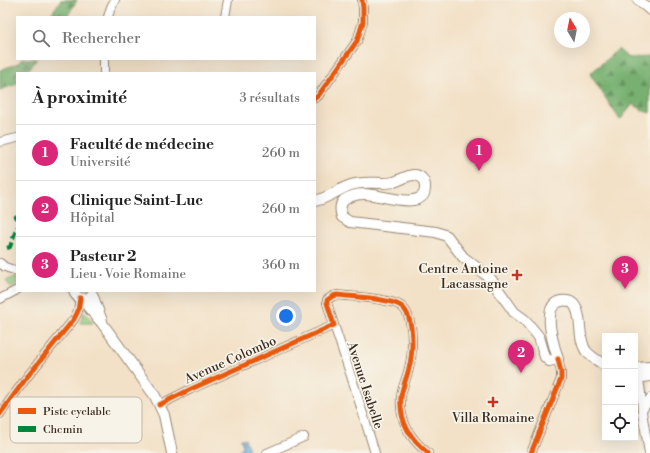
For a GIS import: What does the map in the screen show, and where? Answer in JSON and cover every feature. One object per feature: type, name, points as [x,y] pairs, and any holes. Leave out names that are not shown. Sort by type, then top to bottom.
[{"type":"main road","points":[[638,0],[650,10]]},
{"type":"main road","points":[[316,200],[324,198],[352,184],[364,182],[390,182],[409,176],[420,176],[425,186],[423,196],[419,199],[410,201],[377,195],[358,194],[345,199],[342,203],[340,207],[342,217],[350,222],[436,232],[447,236],[463,257],[490,278],[514,312],[532,328],[539,337],[546,358],[550,361],[558,359],[552,336],[550,311],[555,304],[561,301],[572,303],[576,308],[584,348],[592,357],[602,363]]},
{"type":"main road","points":[[84,295],[95,316],[102,323],[146,383],[159,405],[164,415],[172,453]]},
{"type":"main road","points":[[638,372],[650,367]]},
{"type":"main road","points":[[638,373],[650,376]]},
{"type":"street","points":[[108,16],[115,0]]},
{"type":"street","points":[[225,16],[228,0]]},
{"type":"street","points":[[316,97],[357,41],[363,22],[362,0]]},
{"type":"street","points":[[104,60],[104,72]]},
{"type":"street","points":[[0,142],[16,138]]},
{"type":"street","points":[[0,263],[16,271]]},
{"type":"street","points":[[0,300],[16,291]]},
{"type":"street","points":[[12,397],[74,319],[84,295]]},
{"type":"street","points":[[334,325],[327,303],[333,296],[337,295],[387,301],[404,309],[410,320],[411,352],[409,367],[401,396],[403,418],[411,436],[428,453]]},
{"type":"street","name":"Avenue Colombo","points":[[159,405],[191,388],[334,325]]},
{"type":"street","name":"Avenue Isabelle","points":[[334,325],[375,453]]},
{"type":"street","points":[[531,453],[561,379],[558,359]]},
{"type":"street","points":[[638,381],[642,398],[642,412],[649,453]]},
{"type":"street","points":[[642,412],[650,398]]},
{"type":"street","points":[[0,414],[10,400]]},
{"type":"street","points":[[638,404],[642,412]]},
{"type":"street","points":[[267,453],[304,437]]},
{"type":"green space","points":[[61,0],[77,0],[68,16],[50,16]]},
{"type":"green space","points":[[618,49],[628,58],[650,57],[650,113],[633,104],[620,120],[590,74]]},
{"type":"green space","points":[[21,60],[36,60],[27,72],[16,72],[16,84],[0,90],[0,70],[19,63]]},
{"type":"green space","points":[[16,276],[16,284],[11,287],[6,281]]},
{"type":"green space","points":[[84,311],[93,323],[80,323]]},
{"type":"water","points":[[241,439],[245,439],[249,449],[244,453],[240,450],[243,446]]},
{"type":"marked path","points":[[7,248],[10,247],[16,230]]},
{"type":"cycle path","points":[[316,97],[357,41],[363,22],[362,0]]},
{"type":"cycle path","points":[[159,405],[191,389],[334,325],[327,303],[327,300],[333,296],[361,297],[388,301],[401,306],[406,311],[409,318],[412,344],[408,372],[401,397],[402,414],[407,429],[416,442],[428,453]]},
{"type":"cycle path","points":[[12,397],[74,319],[78,311],[80,298]]},
{"type":"cycle path","points":[[531,453],[561,379],[558,359]]},
{"type":"cycle path","points":[[0,414],[10,400]]},
{"type":"place","name":"Faculté de médecine","points":[[479,171]]},
{"type":"place","name":"Centre Antoine Lacassagne","points":[[517,275]]},
{"type":"place","name":"Pasteur 2","points":[[625,289]]},
{"type":"place","name":"Clinique Saint-Luc","points":[[521,373]]},
{"type":"place","name":"Villa Romaine","points":[[493,402]]}]
